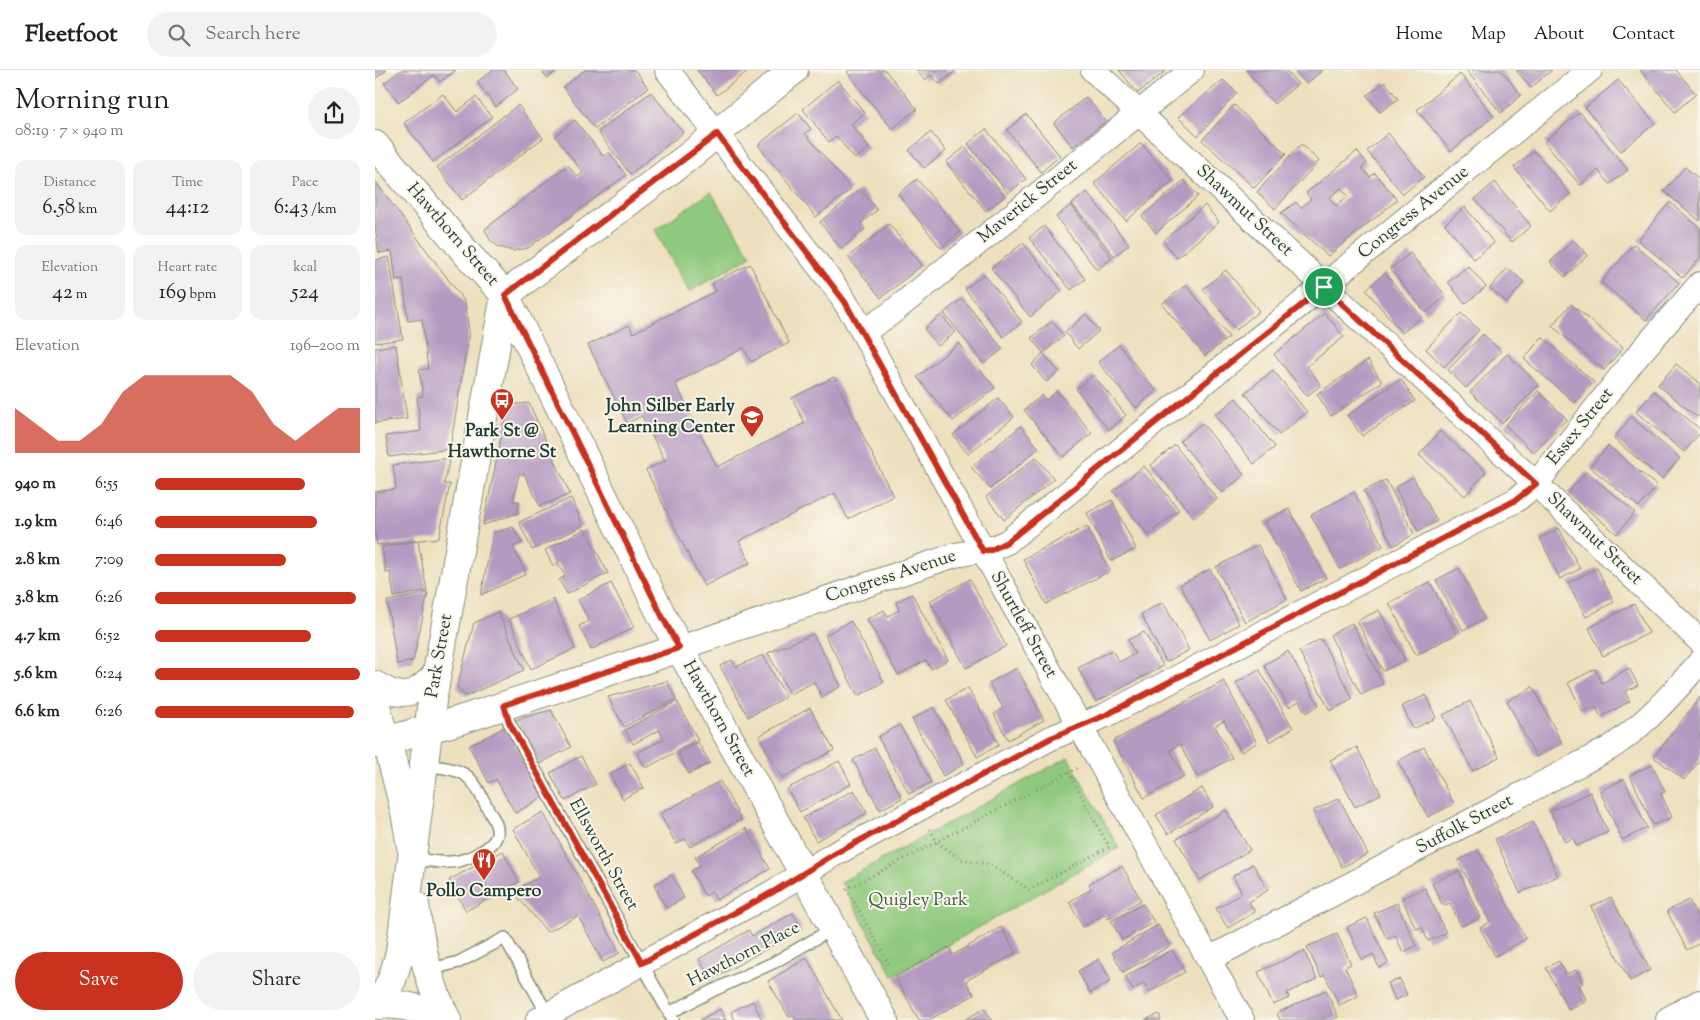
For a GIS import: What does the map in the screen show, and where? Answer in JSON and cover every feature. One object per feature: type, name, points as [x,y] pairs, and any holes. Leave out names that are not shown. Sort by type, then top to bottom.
[{"type":"street","name":"Shurtleff Street","points":[[667,70],[836,288],[863,332],[1241,1020]]},
{"type":"street","points":[[505,295],[717,134],[794,70]]},
{"type":"street","name":"Shawmut Street","points":[[1093,70],[1536,484],[1700,641]]},
{"type":"street","name":"Maverick Street","points":[[863,332],[890,314],[1192,70]]},
{"type":"street","name":"Congress Avenue","points":[[381,742],[427,730],[679,648],[955,555],[991,550],[1007,542],[1590,70]]},
{"type":"street","name":"Hawthorn Street","points":[[377,148],[468,255],[505,295],[662,616],[884,1020]]},
{"type":"street","name":"Essex Street","points":[[543,1017],[773,892],[833,855],[1051,738],[1106,715],[1516,500],[1536,484],[1634,360],[1700,284]]},
{"type":"street","name":"Park Street","points":[[377,1008],[393,978],[400,952],[427,730],[505,295]]},
{"type":"street","name":"Suffolk Street","points":[[1209,959],[1610,748],[1644,723],[1700,662]]},
{"type":"street","points":[[375,683],[400,695],[409,694],[419,689],[437,672]]},
{"type":"street","points":[[375,693],[381,742],[405,812],[412,858],[416,917],[428,970],[437,998],[447,1020]]},
{"type":"street","points":[[1670,1020],[1700,1004]]},
{"type":"street","points":[[377,1008],[393,1005],[417,1008],[440,1020]]},
{"type":"lane","name":"Ellsworth Street","points":[[504,705],[509,722],[671,1017]]},
{"type":"lane","points":[[412,858],[437,862],[457,862],[484,850],[495,840],[498,833],[497,826],[477,787],[465,774],[423,765]]},
{"type":"lane","name":"Hawthorn Place","points":[[671,1017],[712,990],[775,962],[834,928]]},
{"type":"lane","points":[[428,970],[459,962],[505,938],[543,1017]]},
{"type":"path","points":[[889,964],[847,889],[1077,768]]},
{"type":"path","points":[[927,824],[937,842],[960,859],[991,865],[1029,890],[1109,847],[1069,773]]},
{"type":"green space","points":[[711,192],[751,256],[689,292],[655,230]]},
{"type":"green space","name":"Quigley Park","points":[[1068,757],[1119,848],[893,976],[841,882]]},
{"type":"building","points":[[375,70],[387,70],[375,79]]},
{"type":"building","points":[[401,70],[456,70],[440,82],[434,75],[399,102],[384,83]]},
{"type":"building","points":[[493,70],[504,70],[518,89],[496,107],[477,82]]},
{"type":"building","points":[[541,70],[558,70],[547,78]]},
{"type":"building","points":[[585,70],[635,70],[648,88],[595,129],[563,87]]},
{"type":"building","points":[[697,70],[749,70],[717,95]]},
{"type":"building","points":[[850,70],[885,70],[917,109],[892,129],[847,72]]},
{"type":"building","points":[[916,70],[957,70],[939,84],[931,75],[925,80]]},
{"type":"building","points":[[1119,70],[1167,70],[1138,93]]},
{"type":"building","points":[[1246,70],[1286,70],[1298,84],[1274,104]]},
{"type":"building","points":[[1294,70],[1323,70],[1306,84]]},
{"type":"building","points":[[1466,70],[1501,70],[1521,95],[1501,113]]},
{"type":"building","points":[[1516,70],[1552,70],[1531,88]]},
{"type":"building","points":[[1640,70],[1676,70],[1696,94],[1675,112]]},
{"type":"building","points":[[1460,74],[1494,116],[1451,151],[1417,110]]},
{"type":"building","points":[[838,80],[865,113],[851,124],[869,148],[855,159],[836,136],[829,142],[803,109]]},
{"type":"building","points":[[1223,80],[1237,93],[1198,136],[1178,117]]},
{"type":"building","points":[[1618,80],[1655,123],[1621,151],[1585,108]]},
{"type":"building","points":[[1385,82],[1398,99],[1380,112],[1367,95]]},
{"type":"building","points":[[651,92],[683,133],[630,174],[598,132]]},
{"type":"building","points":[[443,94],[457,112],[476,97],[492,117],[433,162],[404,123]]},
{"type":"building","points":[[1086,97],[1106,121],[1073,147],[1054,123]]},
{"type":"building","points":[[518,105],[543,138],[462,200],[437,167]]},
{"type":"building","points":[[1234,105],[1286,154],[1254,188],[1202,140]]},
{"type":"building","points":[[1580,112],[1628,170],[1610,184],[1598,170],[1580,185],[1544,142]]},
{"type":"building","points":[[798,113],[811,129],[805,133],[851,189],[816,217],[758,145]]},
{"type":"building","points":[[1026,114],[1060,156],[1041,172],[1007,130]]},
{"type":"building","points":[[575,120],[603,156],[609,152],[626,175],[528,248],[513,251],[499,247],[490,240],[485,229],[568,165],[577,177],[583,173],[555,136]]},
{"type":"building","points":[[986,129],[1026,179],[1008,193],[968,144]]},
{"type":"building","points":[[931,132],[946,151],[924,168],[909,150]]},
{"type":"building","points":[[1388,133],[1424,177],[1403,194],[1367,151]]},
{"type":"building","points":[[1141,143],[1173,181],[1126,221],[1094,183]]},
{"type":"building","points":[[1301,144],[1319,161],[1275,209],[1257,192]]},
{"type":"building","points":[[965,147],[1005,196],[986,211],[946,162]]},
{"type":"building","points":[[1357,151],[1367,163],[1362,168],[1370,177],[1375,173],[1397,200],[1328,256],[1281,213],[1296,202],[1301,208],[1311,199],[1306,193]],"holes":[[[1341,188],[1348,196],[1336,206],[1329,198]]]},
{"type":"building","points":[[1534,151],[1570,194],[1550,211],[1514,167]]},
{"type":"building","points":[[1685,167],[1700,180],[1700,221],[1664,191]]},
{"type":"building","points":[[917,179],[960,232],[941,248],[898,194]]},
{"type":"building","points":[[1184,180],[1198,196],[1156,233],[1142,216]]},
{"type":"building","points":[[375,181],[465,302],[469,332],[450,449],[389,457],[386,436],[421,431],[417,397],[423,396],[419,370],[428,369],[422,319],[408,321],[403,279],[396,280],[392,251],[379,253],[375,227]]},
{"type":"building","points":[[1495,182],[1531,226],[1512,242],[1475,199]]},
{"type":"building","points":[[860,189],[877,210],[861,223],[865,229],[841,249],[820,222]]},
{"type":"building","points":[[1087,192],[1129,245],[1114,256],[1072,204]]},
{"type":"building","points":[[1670,202],[1700,228],[1700,258],[1683,278],[1638,240]]},
{"type":"building","points":[[1071,205],[1112,258],[1097,270],[1056,217]]},
{"type":"building","points":[[1205,205],[1219,222],[1177,258],[1163,241]]},
{"type":"building","points":[[1465,207],[1494,243],[1474,259],[1445,224]]},
{"type":"building","points":[[889,224],[922,265],[881,298],[848,257]]},
{"type":"building","points":[[1044,226],[1085,279],[1071,290],[1029,238]]},
{"type":"building","points":[[1573,240],[1588,255],[1565,277],[1550,262]]},
{"type":"building","points":[[1023,243],[1062,291],[1030,317],[991,268]]},
{"type":"building","points":[[1634,244],[1679,283],[1646,320],[1601,282]]},
{"type":"building","points":[[1410,253],[1446,296],[1426,313],[1390,269]]},
{"type":"building","points":[[389,257],[403,339],[375,343],[375,260]]},
{"type":"building","points":[[750,264],[789,343],[751,362],[744,348],[675,383],[717,467],[805,423],[792,398],[834,377],[893,496],[848,519],[835,493],[739,541],[750,563],[704,586],[646,470],[665,461],[642,416],[627,423],[588,345],[629,325],[633,333],[716,291],[712,283]]},
{"type":"building","points":[[1468,266],[1486,287],[1465,304],[1448,282]]},
{"type":"building","points":[[1508,268],[1524,282],[1507,303],[1490,288]]},
{"type":"building","points":[[1226,270],[1259,311],[1236,330],[1203,289]]},
{"type":"building","points":[[1385,273],[1422,317],[1402,333],[1366,290]]},
{"type":"building","points":[[984,274],[1022,322],[1003,337],[965,289]]},
{"type":"building","points":[[1186,285],[1229,337],[1205,356],[1162,304]]},
{"type":"building","points":[[962,298],[1003,349],[984,364],[944,313]]},
{"type":"building","points":[[1571,304],[1623,348],[1604,370],[1552,326]]},
{"type":"building","points":[[1325,313],[1344,337],[1307,366],[1321,385],[1307,396],[1274,354]]},
{"type":"building","points":[[1461,313],[1479,330],[1444,367],[1426,349]]},
{"type":"building","points":[[1086,314],[1099,331],[1078,349],[1065,332]]},
{"type":"building","points":[[941,315],[956,332],[938,346],[924,329]]},
{"type":"building","points":[[1052,321],[1064,336],[1043,353],[1031,338]]},
{"type":"building","points":[[1483,334],[1501,351],[1466,388],[1448,370]]},
{"type":"building","points":[[1542,337],[1594,382],[1575,403],[1524,359]]},
{"type":"building","points":[[959,343],[995,388],[953,421],[917,377]]},
{"type":"building","points":[[396,345],[407,419],[375,423],[375,348]]},
{"type":"building","points":[[1119,345],[1156,391],[1136,408],[1098,362]]},
{"type":"building","points":[[1043,353],[1059,372],[1046,382],[1032,365]]},
{"type":"building","points":[[1507,354],[1539,385],[1502,423],[1470,392]]},
{"type":"building","points":[[1368,360],[1382,382],[1331,416],[1317,394]]},
{"type":"building","points":[[1676,364],[1700,383],[1700,414],[1697,417],[1658,385]]},
{"type":"building","points":[[1273,370],[1307,412],[1279,435],[1245,393]]},
{"type":"building","points":[[1093,375],[1126,415],[1109,430],[1076,389]]},
{"type":"building","points":[[1401,379],[1415,401],[1362,436],[1347,415]]},
{"type":"building","points":[[1057,391],[1092,433],[1063,457],[1024,410],[1042,395],[1046,400]]},
{"type":"building","points":[[1538,391],[1567,419],[1534,453],[1505,425]]},
{"type":"building","points":[[1654,391],[1700,429],[1700,433],[1684,452],[1636,412]]},
{"type":"building","points":[[998,398],[1014,417],[968,454],[953,435]]},
{"type":"building","points":[[1236,398],[1275,447],[1254,464],[1215,415]]},
{"type":"building","points":[[529,403],[570,494],[540,506],[524,474],[519,474],[513,501],[519,501],[518,513],[483,525],[508,405]]},
{"type":"building","points":[[1631,417],[1680,458],[1662,479],[1614,439]]},
{"type":"building","points":[[1202,423],[1244,475],[1222,493],[1180,441]]},
{"type":"building","points":[[1021,426],[1039,448],[990,489],[971,467]]},
{"type":"building","points":[[1440,431],[1486,472],[1465,496],[1419,455]]},
{"type":"building","points":[[1175,445],[1217,499],[1194,518],[1151,465]]},
{"type":"building","points":[[1608,446],[1657,486],[1639,507],[1590,467]]},
{"type":"building","points":[[1036,457],[1054,479],[1004,520],[986,497]]},
{"type":"building","points":[[450,458],[444,484],[450,484],[439,538],[377,545],[375,492],[396,489],[393,465]]},
{"type":"building","points":[[1144,466],[1179,510],[1148,535],[1113,491]]},
{"type":"building","points":[[1586,472],[1635,512],[1617,534],[1568,493]]},
{"type":"building","points":[[1413,477],[1437,521],[1418,531],[1395,487]]},
{"type":"building","points":[[1386,480],[1414,534],[1393,546],[1364,491]]},
{"type":"building","points":[[1354,492],[1383,546],[1340,569],[1311,515]]},
{"type":"building","points":[[571,498],[583,526],[532,550],[519,522]]},
{"type":"building","points":[[1112,500],[1136,549],[1111,561],[1087,513]]},
{"type":"building","points":[[1289,509],[1326,578],[1301,591],[1264,522]]},
{"type":"building","points":[[1087,526],[1110,571],[1046,604],[1023,559]]},
{"type":"building","points":[[513,527],[522,543],[513,547],[526,574],[481,595],[493,533]]},
{"type":"building","points":[[1559,528],[1580,569],[1560,579],[1540,538]]},
{"type":"building","points":[[585,529],[608,573],[567,594],[559,580],[565,576],[558,563],[553,566],[545,550]]},
{"type":"building","points":[[418,541],[427,591],[394,597],[390,572],[386,573],[382,547]]},
{"type":"building","points":[[1258,545],[1287,599],[1245,622],[1216,567]]},
{"type":"building","points":[[1459,568],[1485,619],[1463,630],[1436,580]]},
{"type":"building","points":[[1597,568],[1614,602],[1586,617],[1568,583]]},
{"type":"building","points":[[1210,569],[1239,624],[1210,640],[1180,585]]},
{"type":"building","points":[[970,579],[1006,646],[966,668],[930,601]]},
{"type":"building","points":[[1430,582],[1457,634],[1416,655],[1389,603]]},
{"type":"building","points":[[611,583],[634,627],[591,650],[579,626],[589,621],[578,600]]},
{"type":"building","points":[[428,593],[413,661],[397,664],[387,601]]},
{"type":"building","points":[[912,594],[948,660],[931,669],[926,660],[898,675],[867,619],[884,610],[888,616],[899,610],[896,602]]},
{"type":"building","points":[[553,599],[575,649],[531,669],[509,619]]},
{"type":"building","points":[[1163,602],[1189,650],[1166,662],[1141,614]]},
{"type":"building","points":[[1634,604],[1649,633],[1603,656],[1589,628]]},
{"type":"building","points":[[1379,610],[1405,660],[1383,671],[1357,621]]},
{"type":"building","points":[[498,612],[524,670],[466,696],[457,687],[474,623]]},
{"type":"building","points":[[851,621],[884,682],[858,696],[825,635]]},
{"type":"building","points":[[1352,623],[1383,684],[1361,695],[1330,635]]},
{"type":"building","points":[[1144,632],[1163,666],[1096,702],[1078,668],[1112,650],[1119,662],[1135,654],[1128,640]]},
{"type":"building","points":[[813,634],[841,686],[822,697],[814,682],[790,694],[768,653]]},
{"type":"building","points":[[1321,639],[1353,699],[1330,711],[1299,651]]},
{"type":"building","points":[[1288,651],[1319,705],[1306,713],[1299,701],[1289,707],[1264,665]]},
{"type":"building","points":[[763,655],[786,697],[748,717],[720,666],[732,660],[736,667]]},
{"type":"building","points":[[1017,668],[1044,720],[1008,740],[994,714],[1003,708],[989,683]]},
{"type":"building","points":[[1629,668],[1638,685],[1625,692],[1630,701],[1601,717],[1595,706],[1583,712],[1568,683],[1595,669],[1602,683]]},
{"type":"building","points":[[1259,669],[1293,728],[1270,742],[1236,683]]},
{"type":"building","points":[[667,681],[676,699],[624,727],[608,697]]},
{"type":"building","points":[[1224,681],[1257,743],[1241,752],[1224,721],[1215,726],[1232,758],[1197,777],[1180,744],[1170,750],[1184,776],[1144,798],[1113,741]]},
{"type":"building","points":[[1533,687],[1562,743],[1536,757],[1507,701]]},
{"type":"building","points":[[968,688],[999,745],[977,757],[946,700]]},
{"type":"building","points":[[1426,695],[1436,718],[1413,729],[1402,706]]},
{"type":"building","points":[[1700,697],[1700,760],[1684,780],[1654,757]]},
{"type":"building","points":[[677,701],[698,740],[646,768],[637,753],[664,739],[659,730],[633,744],[625,730]]},
{"type":"building","points":[[1470,701],[1499,757],[1473,771],[1443,715]]},
{"type":"building","points":[[934,707],[964,764],[943,776],[912,719]]},
{"type":"building","points":[[810,708],[834,750],[782,778],[759,736]]},
{"type":"building","points":[[551,710],[571,747],[539,764],[515,720]]},
{"type":"building","points":[[900,725],[931,782],[909,794],[878,737]]},
{"type":"building","points":[[505,727],[543,797],[515,813],[496,779],[489,783],[469,746]]},
{"type":"building","points":[[698,742],[710,763],[689,774],[678,754]]},
{"type":"building","points":[[1357,747],[1381,794],[1355,807],[1330,760]]},
{"type":"building","points":[[1424,747],[1454,804],[1428,817],[1398,761]]},
{"type":"building","points":[[875,748],[902,798],[880,810],[853,760]]},
{"type":"building","points":[[581,756],[596,784],[565,801],[550,773]]},
{"type":"building","points":[[839,761],[851,784],[800,812],[787,789]]},
{"type":"building","points":[[630,763],[644,788],[623,799],[610,774]]},
{"type":"building","points":[[1652,765],[1665,792],[1661,794],[1672,817],[1653,825],[1630,775]]},
{"type":"building","points":[[1624,779],[1647,828],[1622,840],[1600,791]]},
{"type":"building","points":[[720,781],[741,819],[690,847],[685,839],[676,844],[660,814]]},
{"type":"building","points":[[1202,788],[1213,807],[1168,834],[1156,815]]},
{"type":"building","points":[[854,790],[867,813],[816,841],[803,818]]},
{"type":"building","points":[[1590,792],[1608,832],[1577,846],[1573,838],[1565,842],[1550,811]]},
{"type":"building","points":[[1339,798],[1368,854],[1342,867],[1313,811]]},
{"type":"building","points":[[1226,810],[1250,850],[1200,880],[1176,839]]},
{"type":"building","points":[[543,812],[620,953],[603,962],[578,916],[547,932],[513,891],[539,877],[513,829]]},
{"type":"building","points":[[1533,822],[1558,876],[1520,893],[1495,839]]},
{"type":"building","points":[[746,828],[770,869],[716,900],[712,892],[705,896],[691,871],[700,866],[695,857]]},
{"type":"building","points":[[1478,850],[1526,939],[1495,956],[1480,928],[1490,922],[1458,861]]},
{"type":"building","name":"Pollo Campero","points":[[503,851],[519,882],[466,911],[449,880]]},
{"type":"building","points":[[1253,864],[1268,890],[1249,902],[1255,912],[1228,928],[1216,909],[1242,893],[1233,876]]},
{"type":"building","points":[[1122,866],[1141,900],[1108,919],[1105,914],[1083,927],[1069,902],[1091,889],[1089,884]]},
{"type":"building","points":[[1459,871],[1480,918],[1461,926],[1450,903],[1443,906],[1432,883]]},
{"type":"building","points":[[672,875],[684,898],[666,908],[654,885]]},
{"type":"building","points":[[1425,888],[1446,933],[1428,941],[1422,927],[1416,929],[1402,898]]},
{"type":"building","points":[[1611,897],[1650,970],[1630,981],[1591,907]]},
{"type":"building","points":[[1689,900],[1700,921],[1700,943],[1687,950],[1667,911]]},
{"type":"building","points":[[1397,903],[1416,946],[1403,952],[1395,935],[1387,939],[1374,913]]},
{"type":"building","points":[[1143,904],[1154,922],[1122,940],[1111,921]]},
{"type":"building","points":[[793,913],[802,929],[711,980],[699,959],[749,930],[752,936]]},
{"type":"building","points":[[1367,918],[1388,963],[1379,968],[1373,954],[1362,960],[1347,927]]},
{"type":"building","points":[[1158,925],[1170,946],[1123,972],[1112,952]]},
{"type":"building","points":[[1001,927],[1016,953],[966,981],[974,995],[929,1020],[919,1020],[895,977],[949,947],[953,955]]},
{"type":"building","points":[[1337,934],[1351,964],[1345,967],[1358,996],[1339,1005],[1325,975],[1321,977],[1307,947]]},
{"type":"building","points":[[1172,950],[1185,972],[1149,992],[1144,983],[1133,990],[1125,977]]},
{"type":"building","points":[[1304,951],[1317,979],[1287,993],[1289,998],[1273,1005],[1258,972]]},
{"type":"building","points":[[807,958],[842,1020],[796,1020],[793,1015],[789,1017],[768,981]]},
{"type":"building","points":[[1099,959],[1111,981],[1090,993],[1078,971]]},
{"type":"building","points":[[1559,961],[1566,974],[1576,970],[1583,983],[1579,985],[1587,1001],[1569,1010],[1546,968]]},
{"type":"building","points":[[1400,979],[1407,995],[1395,1000],[1388,983]]},
{"type":"building","points":[[1326,990],[1338,1017],[1331,1020],[1280,1020],[1277,1013]]},
{"type":"building","points":[[753,1001],[762,1020],[735,1020],[731,1012]]},
{"type":"building","points":[[985,1008],[991,1020],[964,1020]]},
{"type":"building","points":[[720,1009],[726,1020],[700,1020]]},
{"type":"building","points":[[1159,1014],[1161,1020],[1145,1020]]},
{"type":"place","name":"Park St @ Hawthorne St","points":[[502,421]]},
{"type":"place","name":"John Silber Early Learning Center","points":[[752,438]]},
{"type":"place","name":"Pollo Campero","points":[[484,881]]},
{"type":"route","points":[[717,134],[836,288],[854,316],[983,551],[991,550],[1007,542],[1324,287],[1536,484],[1516,500],[1093,722],[1051,738],[833,855],[773,892],[642,963],[509,722],[504,705],[679,648],[505,295],[717,134]]}]
